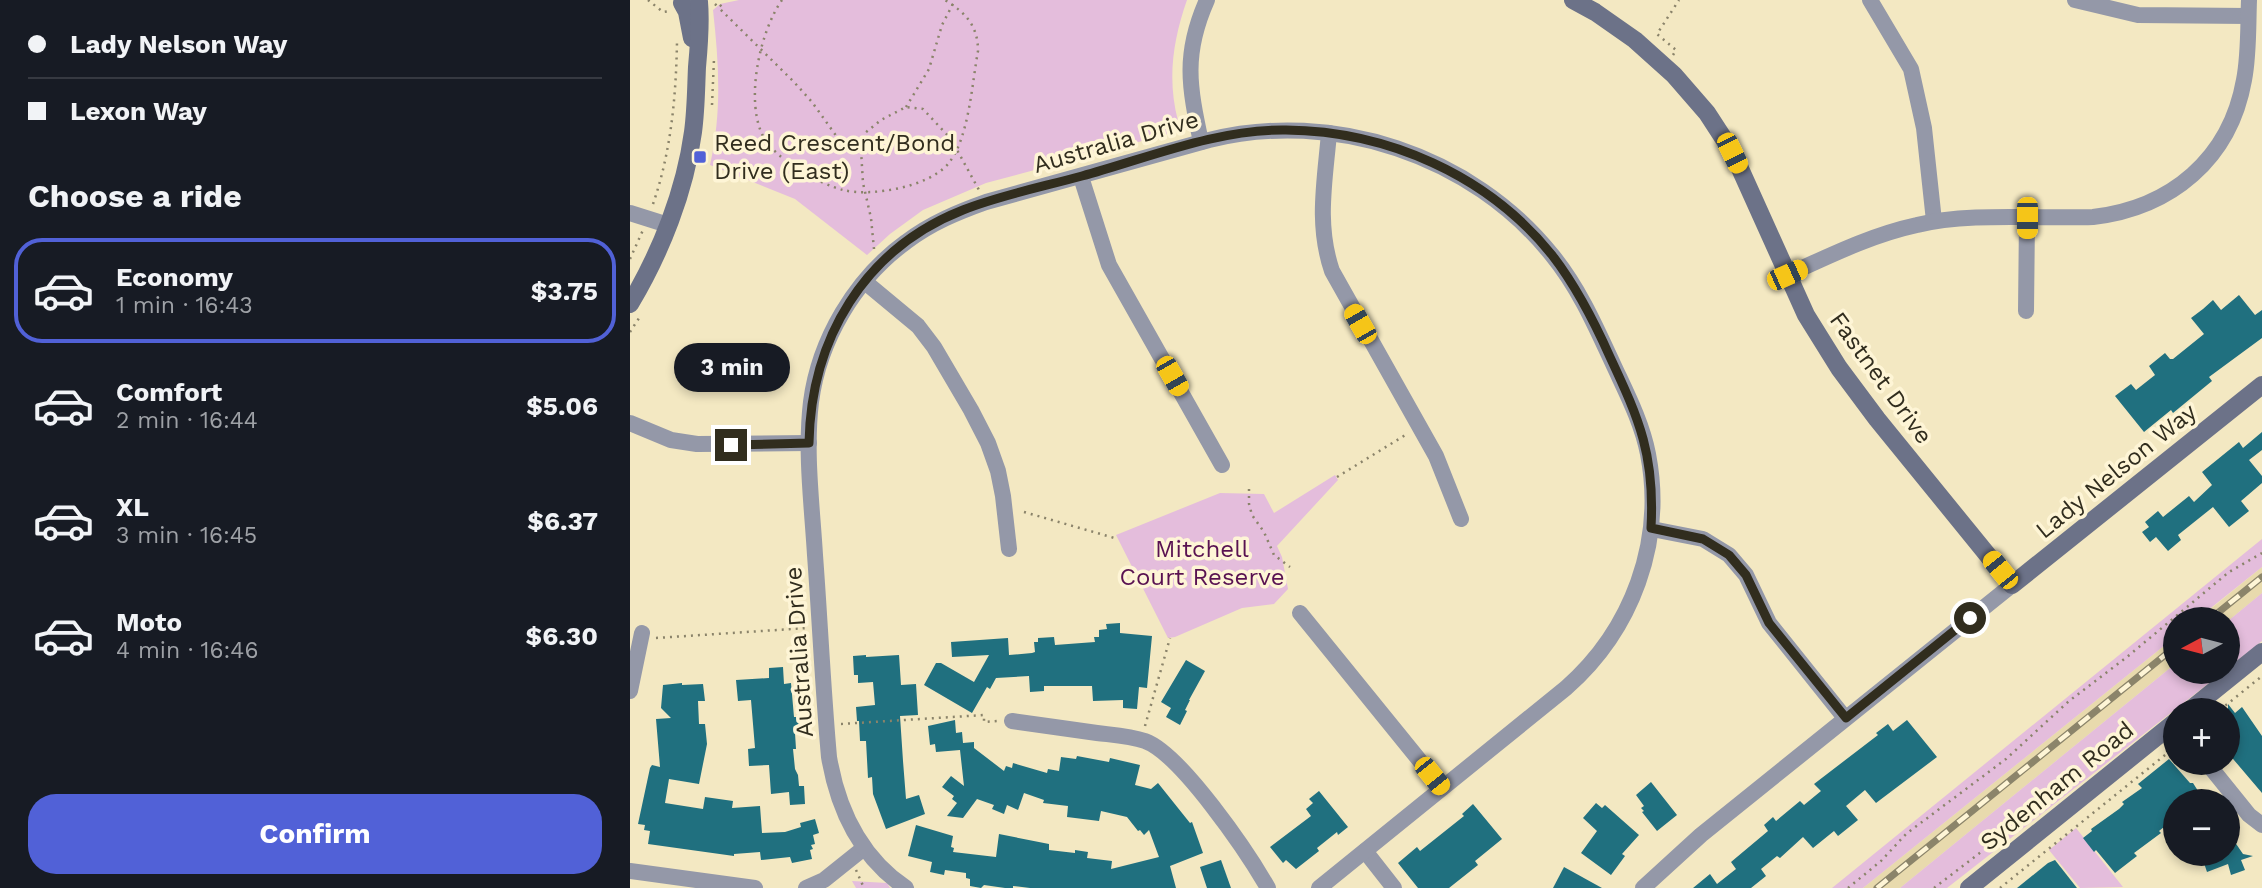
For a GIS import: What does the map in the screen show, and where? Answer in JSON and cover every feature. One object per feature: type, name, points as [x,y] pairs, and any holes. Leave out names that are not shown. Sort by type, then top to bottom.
[{"type":"street","points":[[1201,142],[1189,70],[1196,27],[1207,0]]},
{"type":"street","name":"Fastnet Drive","points":[[1573,0],[1615,24],[1664,66],[1707,113],[1732,153],[1806,315],[1846,378],[2012,584]]},
{"type":"street","points":[[1870,0],[1911,69],[1924,128],[1934,222]]},
{"type":"street","points":[[1787,275],[1877,236],[1934,222],[2093,217],[2122,213],[2146,205],[2188,180],[2200,169],[2222,141],[2237,108],[2245,76],[2248,8],[2138,15],[2075,0]]},
{"type":"street","points":[[630,303],[645,278],[668,225],[693,132],[697,65],[689,20],[693,2]]},
{"type":"street","name":"Australia Drive","points":[[906,888],[889,875],[864,848],[847,821],[836,790],[829,757],[809,443],[811,404],[818,369],[839,319],[865,282],[894,251],[917,234],[953,214],[983,203],[1201,142],[1285,130],[1329,133],[1392,146],[1427,159],[1504,207],[1531,232],[1554,257],[1591,316],[1642,431],[1651,473],[1651,528],[1645,561],[1632,599],[1617,629],[1595,658],[1566,688],[1319,888]]},
{"type":"street","points":[[1329,133],[1322,219],[1329,263],[1348,302],[1436,456],[1461,519]]},
{"type":"street","points":[[1081,177],[1109,265],[1222,465]]},
{"type":"street","points":[[630,213],[668,225]]},
{"type":"street","points":[[2026,312],[2027,218]]},
{"type":"street","points":[[865,282],[918,326],[934,347],[971,410],[988,443],[998,471],[1009,549]]},
{"type":"street","name":"Lady Nelson Way","points":[[1643,888],[1701,835],[2262,386]]},
{"type":"street","points":[[630,423],[671,440],[697,444],[809,443]]},
{"type":"street","points":[[1651,528],[1703,539],[1729,555],[1746,575],[1769,623],[1846,718]]},
{"type":"street","points":[[1300,613],[1442,788]]},
{"type":"street","points":[[630,691],[642,636]]},
{"type":"street","points":[[2205,698],[2262,652]]},
{"type":"street","points":[[1012,721],[1133,738],[1156,746],[1179,767],[1219,816],[1268,888]]},
{"type":"street","name":"Sydenham Road","points":[[1969,888],[2163,732]]},
{"type":"street","points":[[2217,775],[2249,815],[2262,825]]},
{"type":"street","points":[[806,888],[824,880],[864,848]]},
{"type":"street","points":[[1365,851],[1394,888]]},
{"type":"street","points":[[635,877],[755,888]]},
{"type":"path","points":[[648,0],[716,6],[719,4],[722,7],[720,9],[812,102],[837,137],[861,150]]},
{"type":"path","points":[[782,0],[772,14],[758,58],[755,103],[763,136],[769,146],[790,163],[826,183],[843,190],[865,192],[906,187],[925,181],[948,164],[957,148],[964,130],[978,38],[969,18],[945,0]]},
{"type":"path","points":[[876,256],[865,192],[861,150],[863,137],[868,129],[906,107],[929,69],[942,25],[955,0]]},
{"type":"path","points":[[1664,66],[1676,50],[1657,34],[1679,0]]},
{"type":"path","points":[[630,259],[658,190],[670,135],[675,99],[677,32]]},
{"type":"path","points":[[906,107],[917,107],[931,115],[946,131],[973,182],[976,182],[983,203]]},
{"type":"path","points":[[1337,477],[1407,434]]},
{"type":"path","points":[[1249,489],[1252,515],[1264,533],[1271,551],[1290,567]]},
{"type":"path","points":[[1024,512],[1118,539]]},
{"type":"path","points":[[1848,888],[1881,861],[1906,834],[2006,759],[2069,701],[2127,657],[2229,572],[2262,553]]},
{"type":"path","points":[[642,636],[820,627]]},
{"type":"path","points":[[1145,726],[1170,638]]},
{"type":"path","points":[[2235,698],[2262,676]]},
{"type":"path","points":[[827,725],[984,715],[984,722],[1012,721]]},
{"type":"path","points":[[2000,888],[2163,757]]},
{"type":"path","points":[[1934,888],[1981,852]]},
{"type":"shaded area","points":[[2262,567],[2262,593],[2240,611],[2240,607],[2213,607]]},
{"type":"shaded area","points":[[2163,647],[2163,674],[1900,888],[1863,888]]},
{"type":"green space","points":[[739,0],[1187,0],[1173,60],[1173,90],[1178,121],[1168,134],[986,183],[923,210],[867,255],[795,199],[710,165],[718,88],[713,10],[720,4]]},
{"type":"green space","name":"Mitchell Court Reserve","points":[[1335,475],[1338,480],[1277,546],[1282,557],[1288,589],[1274,604],[1242,608],[1168,638],[1116,535],[1220,493],[1264,494],[1274,513]]},
{"type":"green space","points":[[2262,539],[2262,567],[2212,607],[2178,607]]},
{"type":"green space","points":[[2262,593],[2262,641],[2240,658],[2240,611]]},
{"type":"green space","points":[[2163,619],[2163,647],[1863,888],[1832,888]]},
{"type":"green space","points":[[2163,674],[2163,684],[2208,684],[2190,698],[2163,698],[2163,719],[1947,888],[1900,888]]},
{"type":"green space","points":[[2076,828],[2123,887],[2080,888],[2049,850]]},
{"type":"green space","points":[[852,881],[887,883],[890,888],[856,888]]},
{"type":"building","points":[[2239,295],[2255,315],[2262,310],[2262,338],[2209,377],[2212,381],[2173,413],[2171,410],[2144,432],[2115,396],[2131,384],[2136,390],[2155,375],[2149,366],[2165,353],[2173,359],[2204,334],[2191,318],[2213,300],[2221,310]]},
{"type":"building","points":[[2262,432],[2262,450],[2249,460],[2262,476],[2262,483],[2241,501],[2249,511],[2229,527],[2213,507],[2178,535],[2181,540],[2168,551],[2156,537],[2150,542],[2142,532],[2149,527],[2145,522],[2158,511],[2163,517],[2189,496],[2194,502],[2212,485],[2202,472],[2239,442],[2243,448]]},
{"type":"building","points":[[1120,623],[1120,633],[1152,636],[1147,688],[1139,687],[1137,709],[1123,708],[1123,700],[1093,701],[1092,686],[1044,686],[1044,691],[1030,692],[1029,676],[996,678],[990,689],[987,687],[972,713],[924,685],[936,663],[941,663],[974,682],[989,655],[952,657],[951,642],[1008,638],[1009,655],[1032,653],[1035,652],[1034,642],[1038,642],[1038,638],[1054,637],[1055,645],[1095,642],[1094,637],[1099,637],[1099,630],[1107,629],[1106,624]]},
{"type":"building","points":[[899,655],[901,685],[916,684],[918,715],[900,716],[903,761],[906,799],[919,795],[925,814],[886,829],[873,794],[872,777],[868,778],[866,741],[860,741],[857,721],[856,707],[875,705],[873,682],[858,683],[858,675],[854,675],[853,656]]},
{"type":"building","points":[[1186,660],[1205,671],[1189,700],[1180,725],[1166,717],[1171,708],[1161,702]]},
{"type":"building","points":[[783,667],[784,684],[791,683],[794,717],[798,717],[799,732],[795,733],[796,749],[793,749],[799,786],[804,786],[805,804],[790,805],[789,792],[771,794],[769,765],[749,766],[748,749],[755,748],[751,700],[738,701],[736,680],[769,678],[769,668]]},
{"type":"building","points":[[703,684],[705,701],[698,701],[699,724],[705,724],[707,744],[699,784],[669,779],[665,803],[703,809],[705,797],[733,801],[732,808],[760,806],[762,833],[785,832],[801,827],[800,823],[815,819],[819,833],[813,835],[815,844],[811,845],[813,849],[810,850],[812,859],[792,863],[790,857],[761,860],[760,852],[734,856],[648,844],[650,831],[644,830],[645,825],[638,824],[650,768],[652,765],[660,767],[656,719],[671,718],[661,708],[663,685]]},
{"type":"building","points":[[2242,707],[2262,736],[2262,793],[2240,767]]},
{"type":"building","points":[[955,720],[956,733],[962,732],[963,743],[974,742],[974,748],[1004,771],[1006,766],[1012,768],[1013,763],[1047,773],[1048,769],[1059,771],[1061,757],[1076,759],[1077,756],[1109,762],[1110,758],[1140,765],[1135,785],[1151,789],[1158,783],[1190,823],[1192,822],[1203,853],[1170,866],[1176,888],[1005,888],[984,885],[981,888],[970,886],[966,873],[945,870],[944,875],[930,872],[932,862],[908,856],[916,825],[953,836],[953,852],[996,857],[999,834],[1049,844],[1049,850],[1088,852],[1087,858],[1112,861],[1111,869],[1159,857],[1149,830],[1144,835],[1127,817],[1101,811],[1099,821],[1067,817],[1068,806],[1043,803],[1044,800],[1024,793],[1018,810],[1007,805],[1004,814],[992,809],[994,805],[977,799],[963,818],[947,816],[957,803],[952,799],[954,796],[942,787],[951,776],[964,786],[960,750],[936,752],[935,744],[930,745],[928,726]]},
{"type":"building","points":[[1907,720],[1937,757],[1876,803],[1865,790],[1846,806],[1858,820],[1838,836],[1834,831],[1813,848],[1803,837],[1780,858],[1777,856],[1761,869],[1766,876],[1751,888],[1693,888],[1710,874],[1717,884],[1736,869],[1731,862],[1768,831],[1764,825],[1773,817],[1776,821],[1800,801],[1804,805],[1821,791],[1814,784],[1878,735],[1876,733],[1888,724],[1893,731]]},
{"type":"building","points":[[2163,764],[2163,775],[2183,775],[2197,789],[2163,789],[2161,833],[2134,853],[2137,856],[2115,873],[2083,838],[2119,809],[2124,804],[2122,802],[2142,788],[2138,784]]},
{"type":"building","points":[[1651,782],[1677,815],[1657,831],[1642,812],[1644,811],[1641,808],[1644,806],[1636,795]]},
{"type":"building","points":[[1319,791],[1348,827],[1317,848],[1319,851],[1296,869],[1286,860],[1283,863],[1270,847],[1311,816],[1306,809],[1313,803],[1309,799]]},
{"type":"building","points":[[1596,803],[1602,808],[1605,805],[1639,835],[1622,854],[1625,856],[1611,875],[1581,853],[1597,831],[1583,818]]},
{"type":"building","points":[[1473,804],[1502,839],[1475,861],[1478,865],[1449,888],[1418,888],[1398,863],[1417,847],[1420,851],[1464,816],[1462,814]]},
{"type":"building","points":[[2240,850],[2243,854],[2253,856],[2241,860],[2245,870],[2231,875],[2229,866],[2240,866]]},
{"type":"building","points":[[1221,860],[1231,888],[1207,888],[1200,867]]},
{"type":"building","points":[[2055,860],[2077,888],[2017,888],[2048,863]]},
{"type":"building","points":[[2205,866],[2223,866],[2207,872]]},
{"type":"building","points":[[1564,867],[1602,888],[1553,888]]},
{"type":"railway","points":[[2225,607],[2262,577]]},
{"type":"railway","points":[[1877,888],[2163,657]]},
{"type":"place","name":"Reed Crescent/Bond Drive (East)","points":[[700,157]]},
{"type":"route","points":[[731,445],[809,443],[813,386],[832,333],[846,305],[894,251],[942,220],[986,202],[1216,138],[1285,130],[1351,136],[1392,146],[1427,159],[1465,179],[1519,220],[1554,257],[1591,316],[1642,431],[1651,473],[1651,528],[1703,539],[1729,555],[1746,575],[1769,623],[1846,718],[1970,618]]}]
